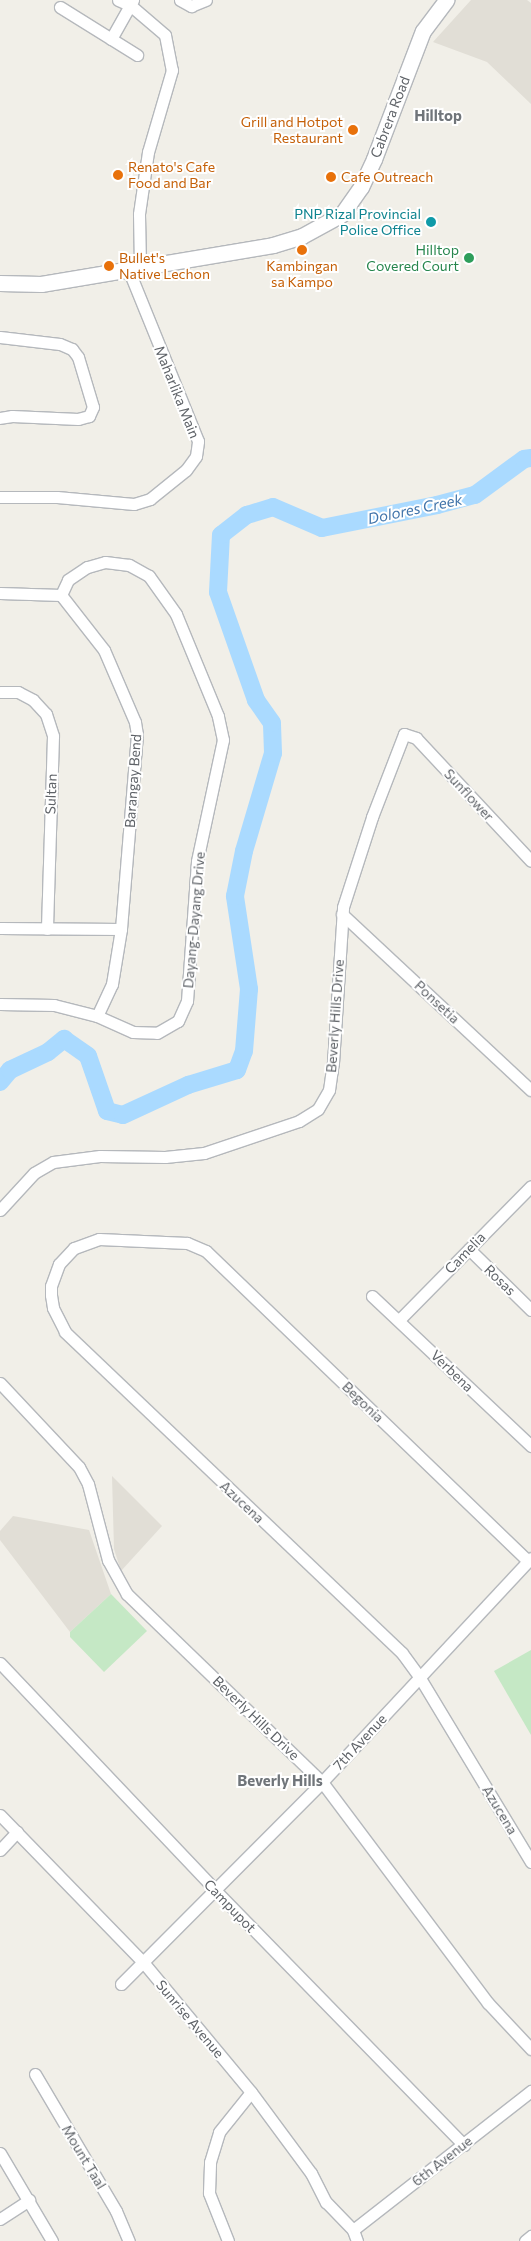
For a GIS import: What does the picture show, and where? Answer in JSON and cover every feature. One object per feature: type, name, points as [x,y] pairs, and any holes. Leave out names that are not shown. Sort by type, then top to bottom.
[{"type":"main road","name":"Cabrera Road","points":[[0,283],[41,284],[273,245],[302,236],[342,214],[361,187],[374,159],[423,31],[446,0]]},
{"type":"street","points":[[118,0],[132,3],[165,35],[172,70],[148,152],[139,214],[134,268]]},
{"type":"street","points":[[180,0],[191,6],[206,0]]},
{"type":"street","points":[[111,38],[132,3]]},
{"type":"street","points":[[60,7],[137,55]]},
{"type":"street","name":"Maharlika Main","points":[[0,497],[57,497],[134,504],[150,499],[186,470],[196,456],[198,441],[134,268]]},
{"type":"street","points":[[0,337],[60,344],[72,349],[78,357],[93,406],[89,416],[78,419],[12,416],[0,418]]},
{"type":"street","name":"Dayang-Dayang Drive","points":[[0,1004],[54,1005],[97,1016],[133,1032],[158,1033],[178,1021],[187,1001],[198,861],[223,740],[218,716],[176,614],[149,576],[129,566],[106,562],[87,567],[68,580],[61,595]]},
{"type":"street","points":[[0,593],[61,595]]},
{"type":"street","name":"Barangay Bend","points":[[61,595],[104,650],[135,722],[137,734],[120,929],[112,984],[97,1016]]},
{"type":"street","name":"Sultan","points":[[0,692],[18,692],[33,700],[46,714],[52,736],[46,928]]},
{"type":"street","name":"Sunflower","points":[[404,734],[416,738],[531,861]]},
{"type":"street","name":"Beverly Hills Drive","points":[[0,1210],[34,1173],[53,1162],[100,1156],[165,1157],[204,1153],[299,1121],[318,1109],[329,1090],[333,1063],[342,914],[372,817],[404,734]]},
{"type":"street","name":"Ponsetia","points":[[342,914],[531,1090]]},
{"type":"street","points":[[0,928],[120,929]]},
{"type":"street","name":"Camelia","points":[[399,1320],[531,1186]]},
{"type":"street","name":"Azucena","points":[[196,1246],[116,1238],[84,1243],[74,1248],[59,1264],[51,1286],[58,1319],[78,1347],[402,1653],[420,1678],[531,1862]]},
{"type":"street","name":"Begonia","points":[[196,1246],[206,1252],[272,1313],[529,1560]]},
{"type":"street","name":"Rosas","points":[[469,1249],[531,1310]]},
{"type":"street","name":"Verbena","points":[[372,1296],[531,1446]]},
{"type":"street","name":"Beverly Hills Drive","points":[[0,1383],[79,1467],[88,1484],[108,1560],[127,1594],[322,1782],[488,2003],[531,2049]]},
{"type":"street","name":"7th Avenue","points":[[121,1984],[216,1891],[322,1782],[529,1560]]},
{"type":"street","name":"Campupot","points":[[0,1663],[216,1891],[464,2145]]},
{"type":"street","name":"Sunrise Avenue","points":[[0,1815],[143,1962],[251,2092],[311,2173],[326,2202],[353,2230],[357,2241]]},
{"type":"street","points":[[0,1850],[17,1832]]},
{"type":"street","name":"Mount Taal","points":[[35,2074],[116,2211],[129,2241]]},
{"type":"street","name":"6th Avenue","points":[[353,2230],[531,2091]]},
{"type":"street","points":[[228,2241],[209,2193],[210,2162],[219,2132],[251,2092]]},
{"type":"street","points":[[0,2153],[52,2241]]},
{"type":"street","points":[[0,2219],[29,2200]]},
{"type":"street","points":[[525,2241],[531,2236]]},
{"type":"shaded area","points":[[471,0],[527,0],[531,3],[531,104],[487,62],[433,42]]},
{"type":"shaded area","points":[[112,1476],[162,1526],[121,1571],[114,1549]]},
{"type":"shaded area","points":[[13,1516],[89,1530],[111,1594],[70,1632],[0,1540],[0,1531]]},
{"type":"green space","points":[[111,1594],[147,1631],[104,1672],[70,1637],[70,1632]]},
{"type":"green space","points":[[531,1650],[531,1735],[494,1671]]},
{"type":"waterway","name":"Dolores Creek","points":[[0,1082],[10,1070],[48,1052],[64,1039],[88,1056],[107,1111],[123,1115],[188,1085],[237,1070],[244,1051],[249,989],[235,896],[244,851],[273,753],[272,723],[256,700],[218,592],[221,535],[247,515],[273,507],[322,528],[437,505],[475,495],[524,459],[531,458]]},
{"type":"place","name":"Grill and Hotpot Restaurant","points":[[353,130]]},
{"type":"place","name":"Renato's Cafe Food and Bar","points":[[118,175]]},
{"type":"place","name":"Cafe Outreach","points":[[331,177]]},
{"type":"place","name":"PNP Rizal Provincial Police Office","points":[[431,222]]},
{"type":"place","name":"Kambingan sa Kampo","points":[[302,250]]},
{"type":"place","name":"Hilltop Covered Court","points":[[469,258]]},
{"type":"place","name":"Bullet's Native Lechon","points":[[109,266]]},
{"type":"district","name":"Hilltop","points":[[438,116]]},
{"type":"district","name":"Beverly Hills","points":[[280,1781]]}]
